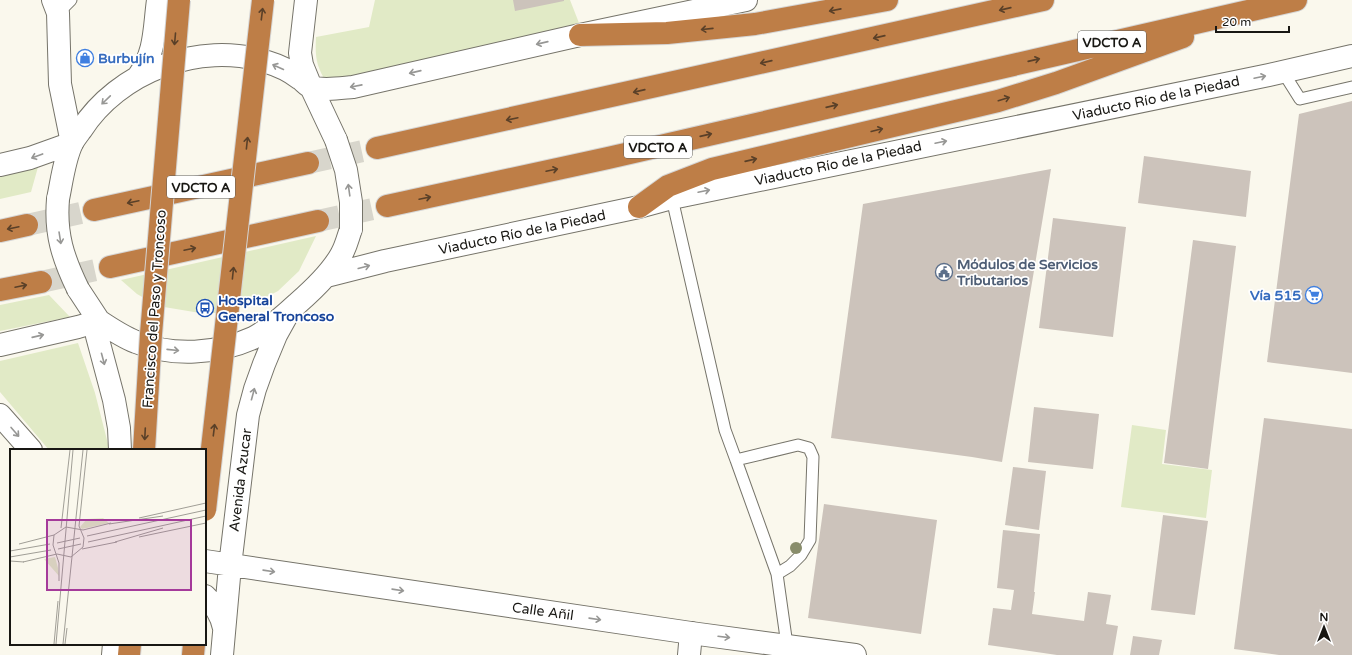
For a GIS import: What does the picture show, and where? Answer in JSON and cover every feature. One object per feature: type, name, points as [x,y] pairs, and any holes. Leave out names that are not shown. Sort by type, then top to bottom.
[{"type":"highway","name":"Francisco del Paso y Troncoso","points":[[144,449],[152,326],[178,0]]},
{"type":"highway","points":[[206,501],[264,0]]},
{"type":"highway","points":[[580,35],[667,33],[755,24],[887,0]]},
{"type":"highway","points":[[376,148],[604,99],[1043,0]]},
{"type":"highway","name":"VDCTO A","points":[[386,206],[608,158],[1296,0]]},
{"type":"highway","points":[[639,207],[712,170],[1005,99],[1131,57],[1248,11]]},
{"type":"highway","name":"VDCTO A","points":[[94,210],[308,163]]},
{"type":"highway","points":[[110,267],[318,222]]},
{"type":"highway","points":[[0,231],[27,225]]},
{"type":"highway","points":[[0,290],[41,282]]},
{"type":"highway","points":[[128,655],[130,645]]},
{"type":"main road","points":[[138,77],[149,59],[152,49],[158,0]]},
{"type":"main road","points":[[306,0],[300,53],[302,65],[311,87],[336,140],[346,170],[351,202],[351,229],[341,255],[326,276],[296,305],[254,338],[230,346],[206,350],[182,351],[159,349],[137,343],[115,332],[99,321],[78,289],[62,252],[57,212],[58,199],[63,172],[72,143],[88,118],[109,97],[138,77],[160,67],[184,60],[209,56],[228,56],[267,62],[299,77],[311,87],[328,89],[353,87],[580,35],[746,0]]},
{"type":"main road","points":[[61,4],[60,84],[72,143]]},
{"type":"main road","name":"Viaducto Río de la Piedad","points":[[670,192],[1283,72],[1352,56]]},
{"type":"main road","points":[[0,165],[30,158],[72,143]]},
{"type":"main road","name":"Viaducto Río de la Piedad","points":[[326,276],[385,261],[639,207]]},
{"type":"main road","name":"Avenida Azucar","points":[[222,655],[230,566],[248,414],[255,389],[276,335],[296,305]]},
{"type":"main road","points":[[0,345],[99,321]]},
{"type":"main road","points":[[99,321],[97,336],[114,400],[119,428],[120,449]]},
{"type":"main road","points":[[0,415],[30,449]]},
{"type":"main road","name":"Calle Añil","points":[[206,561],[230,566],[691,633],[855,655]]},
{"type":"main road","points":[[206,597],[214,604],[221,616],[225,629]]},
{"type":"main road","points":[[689,655],[691,633]]},
{"type":"main road","points":[[113,655],[114,645]]},
{"type":"lane","points":[[1283,72],[1300,99],[1352,87]]},
{"type":"lane","points":[[670,192],[725,430],[777,574],[787,645]]},
{"type":"lane","points":[[736,460],[798,445],[809,448],[813,457],[810,540],[801,555],[790,566],[777,574]]},
{"type":"green space","points":[[375,0],[570,0],[579,23],[355,78],[327,83],[320,71],[317,61],[316,37],[369,27]]},
{"type":"green space","points":[[38,167],[31,192],[0,199],[0,177]]},
{"type":"green space","points":[[316,236],[299,271],[278,291],[255,303],[219,313],[200,313],[158,306],[137,294],[121,280]]},
{"type":"green space","points":[[49,295],[70,317],[0,331],[0,305]]},
{"type":"green space","points":[[78,343],[95,393],[109,449],[48,449],[0,392],[0,361]]},
{"type":"green space","points":[[1132,425],[1166,430],[1162,464],[1212,470],[1206,518],[1121,507]]},
{"type":"building","points":[[513,0],[564,0],[564,1],[515,11]]},
{"type":"building","name":"Vía 515","points":[[1352,101],[1352,373],[1267,362],[1299,114]]},
{"type":"building","points":[[1144,156],[1251,171],[1246,217],[1138,203]]},
{"type":"building","name":"Módulos de Servicios Tributarios","points":[[1051,169],[1002,462],[831,438],[863,204]]},
{"type":"building","points":[[1053,218],[1126,227],[1113,337],[1039,328]]},
{"type":"building","points":[[1193,240],[1236,246],[1208,469],[1164,463]]},
{"type":"building","points":[[1034,407],[1099,414],[1093,469],[1028,462]]},
{"type":"building","points":[[1264,418],[1352,429],[1352,655],[1279,655],[1234,649]]},
{"type":"building","points":[[1013,467],[1046,471],[1039,530],[1005,525]]},
{"type":"building","points":[[824,504],[937,520],[921,634],[808,618]]},
{"type":"building","points":[[1163,515],[1208,521],[1195,615],[1151,610]]},
{"type":"building","points":[[1003,530],[1040,534],[1032,614],[1084,621],[1088,592],[1111,595],[1106,624],[1118,626],[1113,655],[1057,655],[988,645],[993,608],[1011,610],[1014,590],[997,588]]},
{"type":"building","points":[[1133,636],[1162,640],[1159,655],[1130,655]]},
{"type":"tunnel","points":[[308,163],[377,148]]},
{"type":"tunnel","points":[[318,221],[387,206]]},
{"type":"tunnel","points":[[27,225],[94,210]]},
{"type":"tunnel","points":[[41,282],[110,267]]},
{"type":"place","name":"Burbujín","points":[[85,58]]},
{"type":"place","name":"Módulos de Servicios Tributarios","points":[[944,272]]},
{"type":"place","name":"Vía 515","points":[[1314,295]]},
{"type":"place","name":"Hospital General Troncoso","points":[[205,308]]}]
